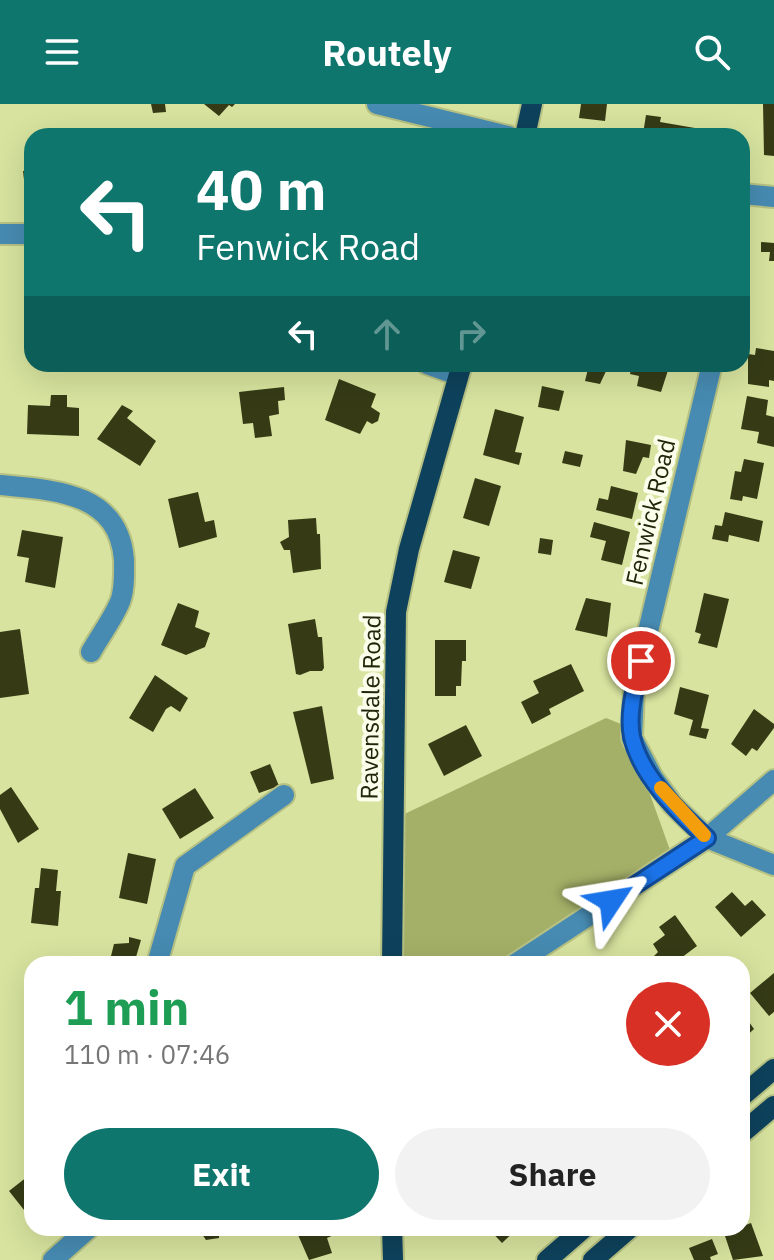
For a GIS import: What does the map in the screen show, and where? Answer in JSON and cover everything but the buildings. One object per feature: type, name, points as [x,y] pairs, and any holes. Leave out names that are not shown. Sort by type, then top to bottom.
[{"type":"main road","points":[[527,128],[532,104]]},
{"type":"main road","name":"Ravensdale Road","points":[[392,956],[396,612],[459,372]]},
{"type":"main road","points":[[750,1089],[774,1069]]},
{"type":"main road","points":[[750,1121],[774,1106]]},
{"type":"main road","points":[[392,1236],[393,1260]]},
{"type":"main road","points":[[547,1260],[575,1236]]},
{"type":"main road","points":[[593,1260],[617,1236]]},
{"type":"street","points":[[377,104],[475,128]]},
{"type":"street","points":[[750,195],[774,197]]},
{"type":"street","points":[[0,234],[24,234]]},
{"type":"street","name":"Fenwick Road","points":[[707,838],[673,805],[653,778],[632,738],[631,720],[634,690],[710,372]]},
{"type":"street","points":[[0,485],[46,489],[84,498],[103,510],[114,524],[123,551],[121,601],[91,652]]},
{"type":"street","points":[[527,956],[707,838],[774,780]]},
{"type":"street","points":[[159,956],[185,866],[284,795]]},
{"type":"street","points":[[707,838],[774,865]]},
{"type":"street","points":[[53,1260],[80,1236]]},
{"type":"green space","points":[[606,718],[621,724],[622,742],[647,786],[670,850],[512,956],[392,956],[394,819]]},
{"type":"slow traffic","points":[[661,788],[673,805],[704,835]]},
{"type":"route","points":[[611,901],[707,838],[673,805],[653,778],[632,738],[634,690],[641,661]]}]
